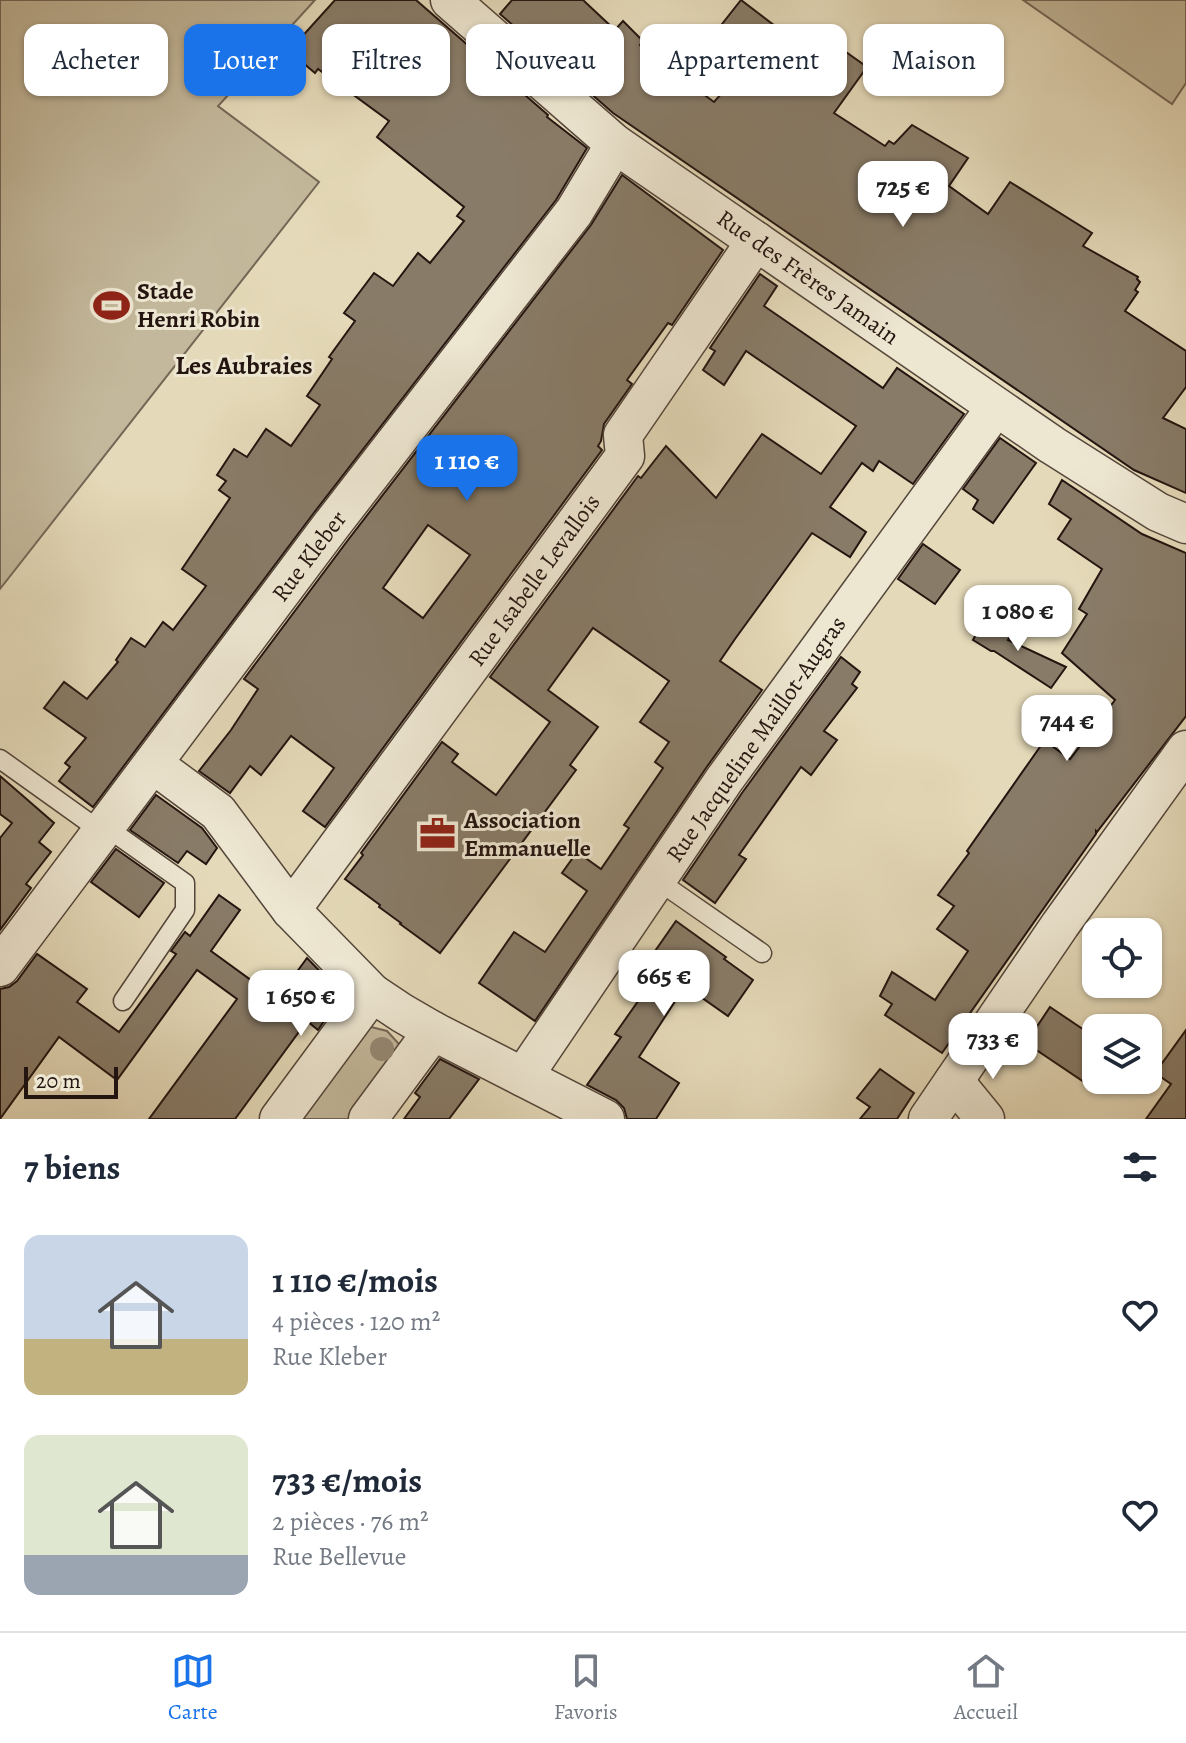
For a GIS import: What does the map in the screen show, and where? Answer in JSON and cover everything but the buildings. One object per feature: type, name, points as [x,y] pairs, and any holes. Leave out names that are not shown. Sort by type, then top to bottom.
[{"type":"street","name":"Rue des Frères Jamain","points":[[450,0],[615,144],[1052,445],[1158,512],[1186,524]]},
{"type":"street","name":"Rue Kleber","points":[[0,967],[330,527],[574,212],[615,144]]},
{"type":"street","name":"Rue Isabelle Levallois","points":[[291,910],[625,456],[623,435],[756,241]]},
{"type":"street","name":"Rue Jacqueline Maillot-Augras","points":[[523,1077],[724,780],[996,407]]},
{"type":"street","points":[[928,1119],[1060,925],[1186,750]]},
{"type":"street","points":[[153,764],[218,812],[291,910],[372,993],[433,1031],[605,1119]]},
{"type":"street","points":[[279,1119],[372,993]]},
{"type":"street","points":[[368,1119],[433,1031]]},
{"type":"street","points":[[954,1081],[985,1119]]},
{"type":"lane","points":[[0,759],[185,883],[185,910],[123,1001]]},
{"type":"lane","points":[[660,875],[762,953]]},
{"type":"shaded area","name":"Stade Henri Robin","points":[[0,0],[315,0],[293,24],[184,24],[184,96],[227,96],[218,106],[319,182],[0,589]]},
{"type":"shaded area","points":[[1023,0],[1186,0],[1186,83],[1172,104]]},
{"type":"shaded area","points":[[367,1026],[387,1031],[399,1044],[398,1058],[353,1119],[298,1119]]},
{"type":"place","name":"Stade Henri Robin","points":[[111,305]]},
{"type":"place","name":"Association Emmanuelle","points":[[438,834]]},
{"type":"district","name":"Les Aubraies","points":[[244,365]]}]
